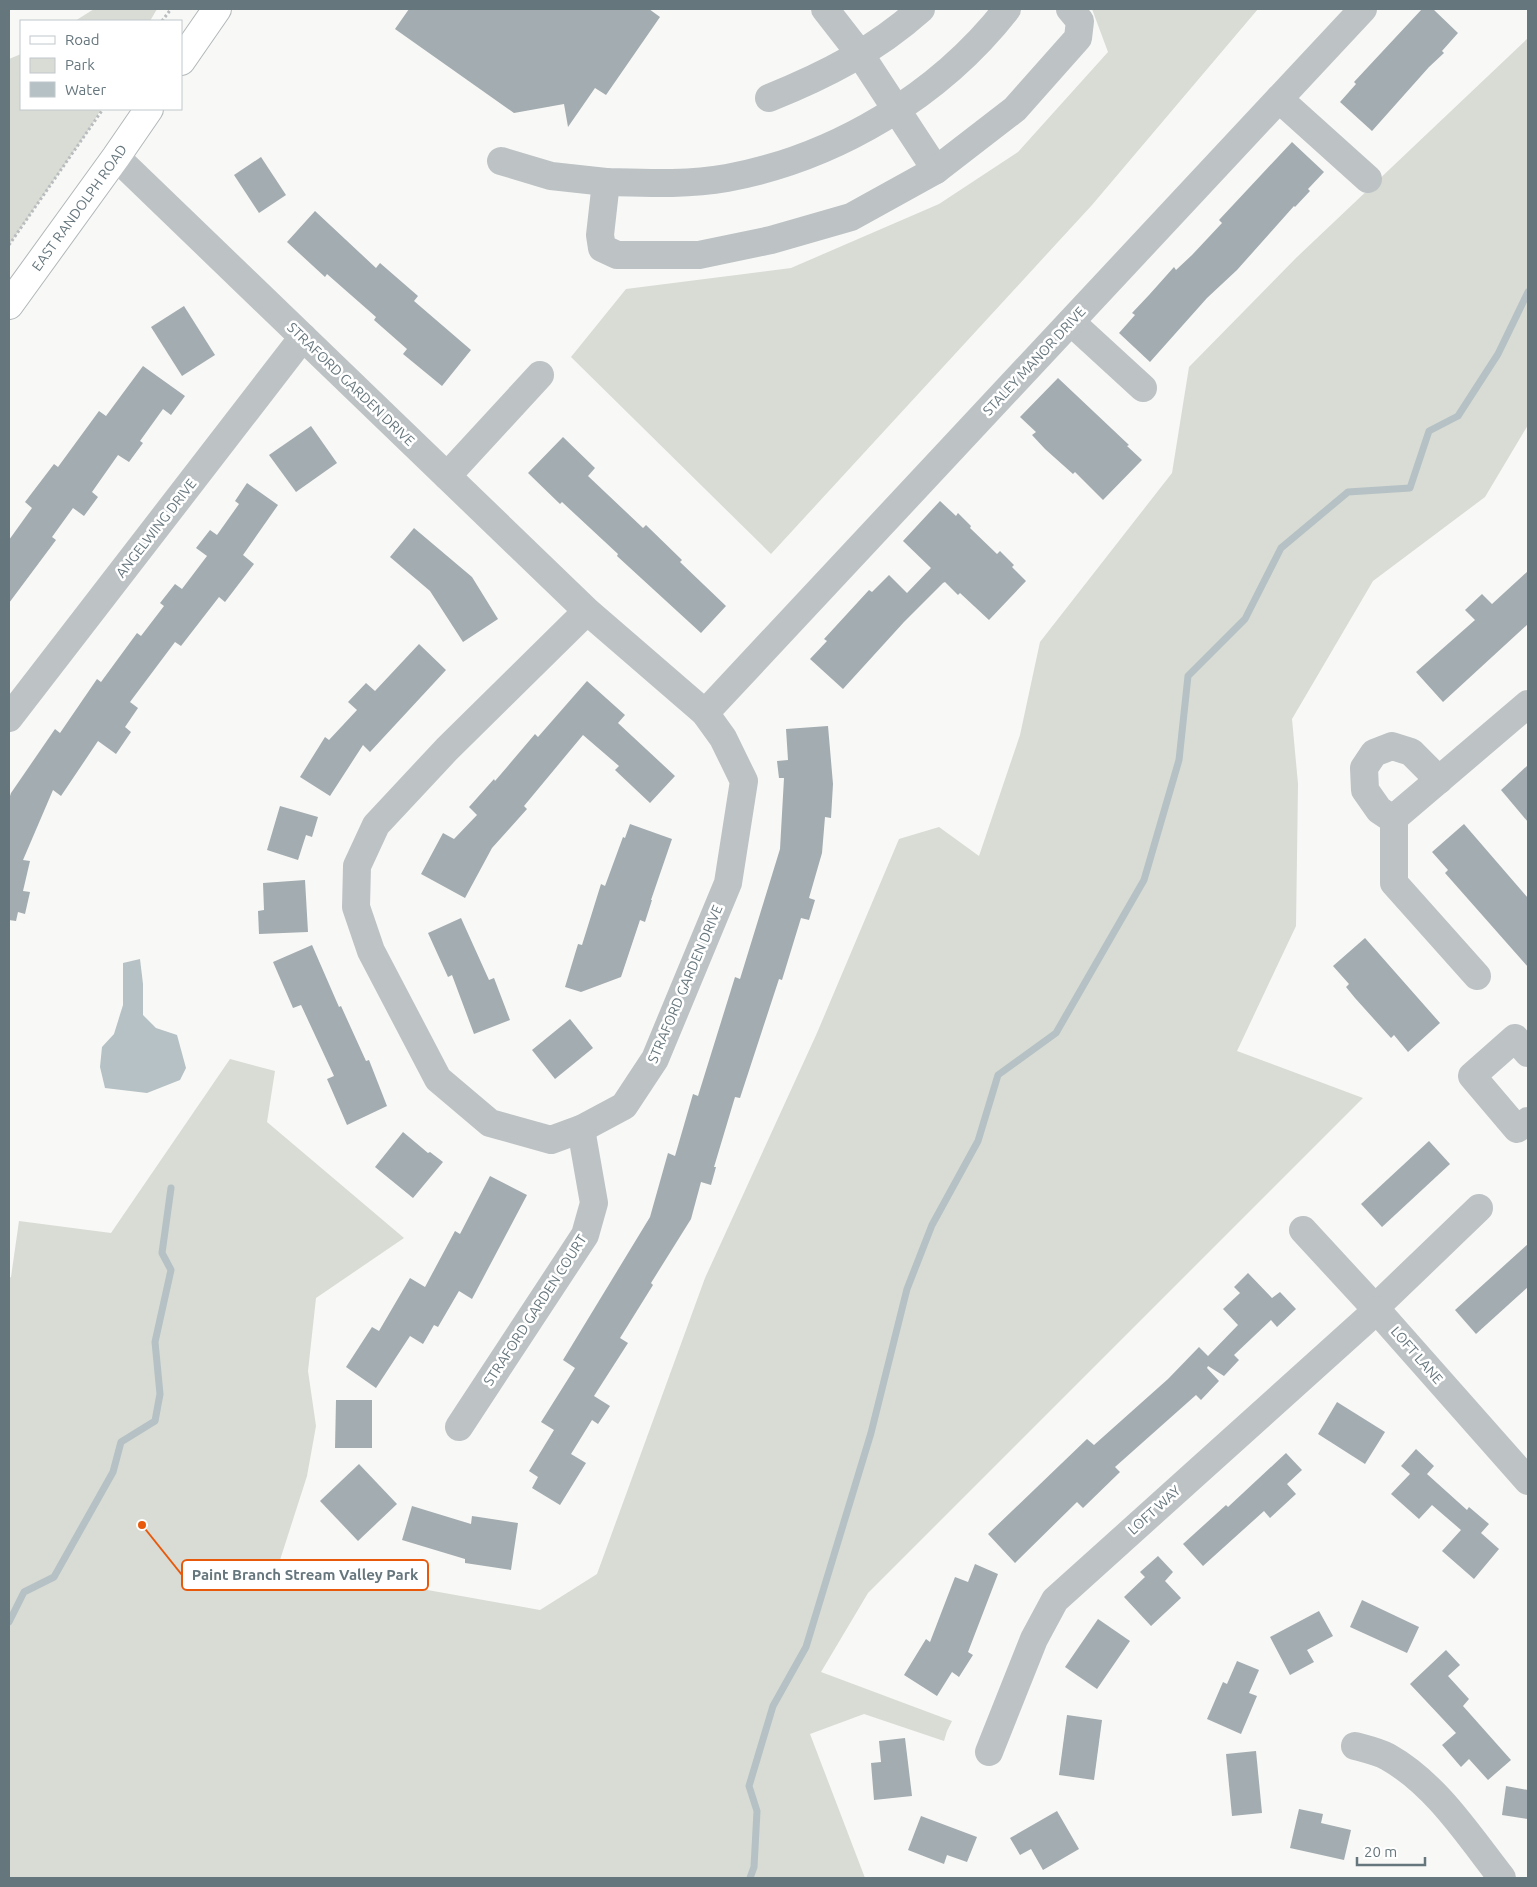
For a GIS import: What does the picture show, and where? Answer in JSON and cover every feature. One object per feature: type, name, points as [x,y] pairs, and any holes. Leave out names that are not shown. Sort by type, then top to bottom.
[{"type":"main road","points":[[182,60],[217,9]]},
{"type":"main road","name":"EAST RANDOLPH ROAD","points":[[9,305],[148,110]]},
{"type":"street","points":[[825,9],[860,54],[936,170]]},
{"type":"street","points":[[769,98],[816,79],[860,54],[902,26],[921,9]]},
{"type":"street","points":[[501,161],[551,176],[606,182],[676,183],[726,178],[788,164],[843,141],[946,74],[988,32],[1007,9]]},
{"type":"street","points":[[606,182],[600,235],[602,248],[617,255],[699,255],[771,240],[851,216],[936,170],[1014,110],[1078,38],[1080,21],[1070,9]]},
{"type":"street","name":"STALEY MANOR DRIVE","points":[[705,713],[1363,9]]},
{"type":"street","points":[[1279,99],[1368,179]]},
{"type":"street","name":"STRAFORD GARDEN DRIVE","points":[[116,157],[587,611],[705,713],[723,738],[744,781],[728,883],[655,1059],[624,1106],[581,1129],[551,1140],[490,1124],[438,1079],[371,951],[356,906],[357,866],[376,824],[447,749],[587,611]]},
{"type":"street","points":[[1071,322],[1143,388]]},
{"type":"street","name":"ANGELWING DRIVE","points":[[9,718],[303,337]]},
{"type":"street","points":[[447,476],[540,375]]},
{"type":"street","points":[[1478,976],[1394,883],[1394,818],[1528,704]]},
{"type":"street","points":[[1394,820],[1379,810],[1365,790],[1364,768],[1374,753],[1392,746],[1411,752],[1439,780]]},
{"type":"street","points":[[1524,1039],[1472,1076],[1518,1129],[1528,1121]]},
{"type":"street","name":"STRAFORD GARDEN COURT","points":[[459,1427],[585,1235],[594,1202],[581,1129]]},
{"type":"street","name":"LOFT WAY","points":[[989,1752],[1034,1638],[1055,1600],[1376,1309],[1479,1208]]},
{"type":"street","name":"LOFT LANE","points":[[1303,1230],[1376,1309],[1528,1481]]},
{"type":"street","points":[[1356,1746],[1387,1756],[1411,1772],[1443,1804],[1502,1878]]},
{"type":"path","points":[[163,20],[171,9]]},
{"type":"path","points":[[9,245],[102,110]]},
{"type":"green space","points":[[94,9],[157,9],[151,20],[77,20]]},
{"type":"green space","points":[[1092,9],[1258,9],[1092,205],[771,554],[571,357],[626,289],[791,268],[939,204],[1018,152],[1108,52]]},
{"type":"green space","points":[[1528,38],[1528,425],[1485,497],[1373,581],[1292,719],[1298,784],[1296,926],[1237,1051],[1363,1098],[868,1593],[821,1672],[952,1721],[944,1741],[864,1714],[810,1734],[865,1878],[9,1878],[9,1278],[11,1277],[19,1221],[111,1233],[230,1059],[275,1071],[267,1122],[404,1238],[316,1298],[308,1371],[316,1426],[307,1476],[280,1560],[394,1584],[540,1610],[597,1574],[705,1278],[817,1033],[899,839],[939,827],[979,856],[1020,735],[1040,642],[1172,473],[1189,367],[1296,258]]},
{"type":"green space","points":[[20,54],[20,110],[100,110],[9,245],[9,59]]},
{"type":"water","points":[[140,959],[143,984],[143,1015],[156,1028],[177,1035],[186,1068],[180,1080],[147,1093],[105,1088],[100,1067],[102,1047],[114,1034],[123,1005],[123,963]]},
{"type":"building","points":[[409,9],[649,9],[660,17],[606,95],[595,88],[568,127],[564,104],[514,113],[395,29]]},
{"type":"building","points":[[1422,9],[1433,9],[1458,33],[1442,51],[1444,53],[1429,67],[1372,131],[1340,102],[1356,84],[1354,82]]},
{"type":"building","points":[[1292,142],[1324,172],[1308,189],[1310,191],[1294,206],[1237,270],[1207,298],[1150,362],[1119,333],[1135,315],[1132,313],[1174,267],[1176,270],[1222,223],[1219,220]]},
{"type":"building","points":[[261,157],[286,195],[259,213],[234,175]]},
{"type":"building","points":[[315,211],[376,268],[380,263],[418,296],[414,301],[471,350],[442,386],[403,354],[407,349],[374,320],[376,317],[327,274],[325,277],[287,242]]},
{"type":"building","points":[[184,306],[215,355],[182,376],[151,327]]},
{"type":"building","points":[[143,366],[185,396],[171,415],[163,409],[140,441],[143,443],[129,462],[118,455],[92,492],[98,497],[84,516],[73,508],[52,537],[56,540],[9,603],[9,540],[32,508],[25,502],[54,464],[58,467],[99,411],[106,416]]},
{"type":"building","points":[[1058,378],[1129,445],[1127,446],[1142,460],[1103,500],[1075,472],[1073,474],[1045,449],[1032,435],[1036,432],[1020,417]]},
{"type":"building","points":[[311,426],[337,463],[296,492],[269,455]]},
{"type":"building","points":[[563,437],[595,468],[588,476],[643,528],[646,525],[682,560],[680,562],[726,606],[701,633],[617,556],[618,554],[562,502],[560,504],[528,473]]},
{"type":"building","points":[[247,483],[278,505],[243,555],[254,564],[225,602],[219,597],[181,646],[175,642],[130,702],[138,708],[125,727],[131,732],[116,754],[98,741],[61,796],[53,790],[23,860],[30,861],[23,891],[30,892],[25,914],[18,912],[16,921],[9,920],[9,799],[11,793],[55,729],[60,733],[97,679],[101,682],[137,633],[141,636],[164,606],[160,603],[175,584],[182,589],[207,556],[196,548],[210,530],[217,535],[239,504],[235,501]]},
{"type":"building","points":[[940,501],[956,516],[958,513],[971,526],[970,528],[997,554],[1000,551],[1026,581],[989,620],[960,593],[958,595],[945,582],[943,583],[904,622],[843,689],[810,659],[827,641],[824,639],[869,590],[872,592],[889,575],[907,593],[931,568],[903,541]]},
{"type":"building","points":[[414,528],[472,577],[498,619],[463,642],[430,591],[390,557]]},
{"type":"building","points":[[1528,571],[1528,624],[1443,702],[1416,672],[1475,620],[1465,610],[1482,594],[1492,604]]},
{"type":"building","points":[[419,644],[446,670],[370,752],[363,745],[330,796],[300,777],[325,737],[329,740],[357,710],[348,702],[366,683],[375,691]]},
{"type":"building","points":[[587,681],[625,715],[618,723],[675,776],[650,803],[615,770],[619,766],[583,735],[524,806],[527,809],[492,848],[465,898],[421,874],[443,833],[454,839],[477,815],[469,807],[494,779],[495,781],[535,734],[538,737]]},
{"type":"building","points":[[828,726],[833,784],[831,818],[825,817],[822,853],[809,898],[815,900],[809,920],[801,918],[782,980],[779,979],[740,1098],[735,1097],[714,1167],[716,1167],[711,1185],[701,1182],[691,1219],[651,1283],[653,1285],[620,1338],[628,1343],[594,1396],[610,1406],[598,1424],[592,1420],[571,1454],[586,1463],[560,1505],[532,1488],[538,1477],[529,1471],[554,1430],[541,1422],[575,1368],[563,1360],[650,1217],[668,1153],[675,1156],[693,1094],[698,1096],[735,977],[740,979],[780,849],[784,778],[779,778],[777,761],[788,760],[786,729]]},
{"type":"building","points":[[1528,765],[1528,822],[1501,790]]},
{"type":"building","points":[[280,806],[318,817],[312,837],[306,835],[298,860],[267,850]]},
{"type":"building","points":[[630,824],[672,839],[645,922],[640,920],[621,977],[581,992],[565,987],[578,944],[582,945],[601,884],[605,886],[623,837],[625,838]]},
{"type":"building","points":[[1464,824],[1528,898],[1528,967],[1445,873],[1448,870],[1432,852]]},
{"type":"building","points":[[305,880],[308,932],[259,934],[258,911],[264,910],[263,883]]},
{"type":"building","points":[[461,918],[489,980],[494,978],[510,1020],[474,1034],[452,975],[448,977],[428,933]]},
{"type":"building","points":[[1365,938],[1440,1023],[1408,1052],[1394,1035],[1391,1038],[1355,998],[1346,987],[1349,984],[1333,966]]},
{"type":"building","points":[[312,945],[339,1007],[341,1006],[366,1061],[369,1060],[387,1106],[347,1125],[327,1079],[334,1076],[301,1005],[293,1008],[273,962]]},
{"type":"building","points":[[570,1019],[593,1048],[555,1079],[532,1050]]},
{"type":"building","points":[[403,1132],[428,1153],[430,1152],[443,1162],[413,1198],[375,1167]]},
{"type":"building","points":[[1429,1141],[1450,1164],[1382,1227],[1361,1204]]},
{"type":"building","points":[[490,1176],[527,1195],[472,1299],[459,1291],[438,1327],[434,1325],[423,1344],[410,1336],[376,1388],[346,1367],[372,1327],[379,1331],[410,1278],[425,1287],[455,1231],[460,1234]]},
{"type":"building","points":[[1528,1244],[1528,1287],[1476,1334],[1455,1310]]},
{"type":"building","points":[[1248,1273],[1272,1298],[1280,1292],[1296,1309],[1277,1327],[1271,1320],[1234,1355],[1239,1360],[1224,1376],[1208,1366],[1207,1368],[1219,1381],[1201,1400],[1196,1395],[1115,1467],[1120,1472],[1083,1508],[1077,1502],[1015,1563],[988,1534],[1087,1439],[1094,1445],[1168,1379],[1199,1347],[1208,1356],[1238,1325],[1223,1309],[1240,1293],[1234,1287]]},
{"type":"building","points":[[336,1400],[372,1400],[372,1448],[335,1448]]},
{"type":"building","points":[[1337,1402],[1385,1432],[1365,1464],[1318,1434]]},
{"type":"building","points":[[1416,1449],[1434,1466],[1427,1474],[1467,1510],[1469,1507],[1489,1524],[1481,1533],[1499,1549],[1474,1579],[1442,1551],[1461,1530],[1432,1505],[1419,1519],[1391,1494],[1410,1474],[1401,1466]]},
{"type":"building","points":[[1286,1453],[1302,1470],[1287,1484],[1296,1494],[1270,1518],[1264,1511],[1203,1566],[1183,1544],[1226,1505],[1228,1507]]},
{"type":"building","points":[[359,1464],[397,1504],[358,1541],[320,1501]]},
{"type":"building","points":[[412,1506],[471,1524],[472,1516],[518,1523],[511,1570],[465,1563],[465,1559],[402,1540]]},
{"type":"building","points":[[1158,1556],[1173,1572],[1165,1581],[1181,1598],[1151,1626],[1124,1597],[1145,1577],[1140,1572]]},
{"type":"building","points":[[975,1564],[998,1574],[968,1652],[973,1655],[959,1677],[952,1672],[937,1696],[904,1675],[926,1639],[930,1642],[955,1577],[968,1582]]},
{"type":"building","points":[[1362,1600],[1419,1627],[1407,1653],[1350,1627]]},
{"type":"building","points":[[1319,1611],[1333,1636],[1307,1650],[1314,1662],[1290,1675],[1270,1637]]},
{"type":"building","points":[[1098,1619],[1130,1641],[1097,1689],[1065,1667]]},
{"type":"building","points":[[1446,1650],[1460,1665],[1448,1676],[1469,1699],[1463,1706],[1511,1760],[1488,1780],[1469,1759],[1461,1767],[1442,1745],[1456,1733],[1410,1684]]},
{"type":"building","points":[[1237,1661],[1259,1670],[1249,1693],[1257,1696],[1241,1734],[1207,1719],[1223,1682],[1227,1684]]},
{"type":"building","points":[[1067,1715],[1102,1720],[1094,1780],[1059,1775]]},
{"type":"building","points":[[905,1738],[912,1796],[874,1800],[871,1763],[881,1762],[879,1741]]},
{"type":"building","points":[[1256,1751],[1262,1813],[1232,1816],[1226,1754]]},
{"type":"building","points":[[1506,1786],[1528,1790],[1528,1819],[1502,1815]]},
{"type":"building","points":[[1299,1809],[1323,1814],[1321,1823],[1351,1830],[1344,1860],[1290,1848]]},
{"type":"building","points":[[1057,1811],[1079,1849],[1043,1870],[1031,1849],[1020,1855],[1010,1838]]},
{"type":"building","points":[[921,1816],[977,1837],[967,1862],[947,1855],[944,1864],[908,1850]]},
{"type":"waterway","points":[[750,1878],[754,1867],[757,1811],[749,1786],[773,1706],[806,1647],[871,1433],[907,1289],[932,1225],[978,1141],[998,1075],[1056,1033],[1144,880],[1179,760],[1188,676],[1245,619],[1281,548],[1348,492],[1410,488],[1429,431],[1458,416],[1498,354],[1528,292]]},
{"type":"waterway","points":[[9,1622],[24,1592],[54,1577],[113,1472],[121,1442],[155,1421],[160,1394],[155,1342],[171,1270],[162,1253],[171,1188]]},
{"type":"place","name":"Paint Branch Stream Valley Park","points":[[142,1525]]}]
